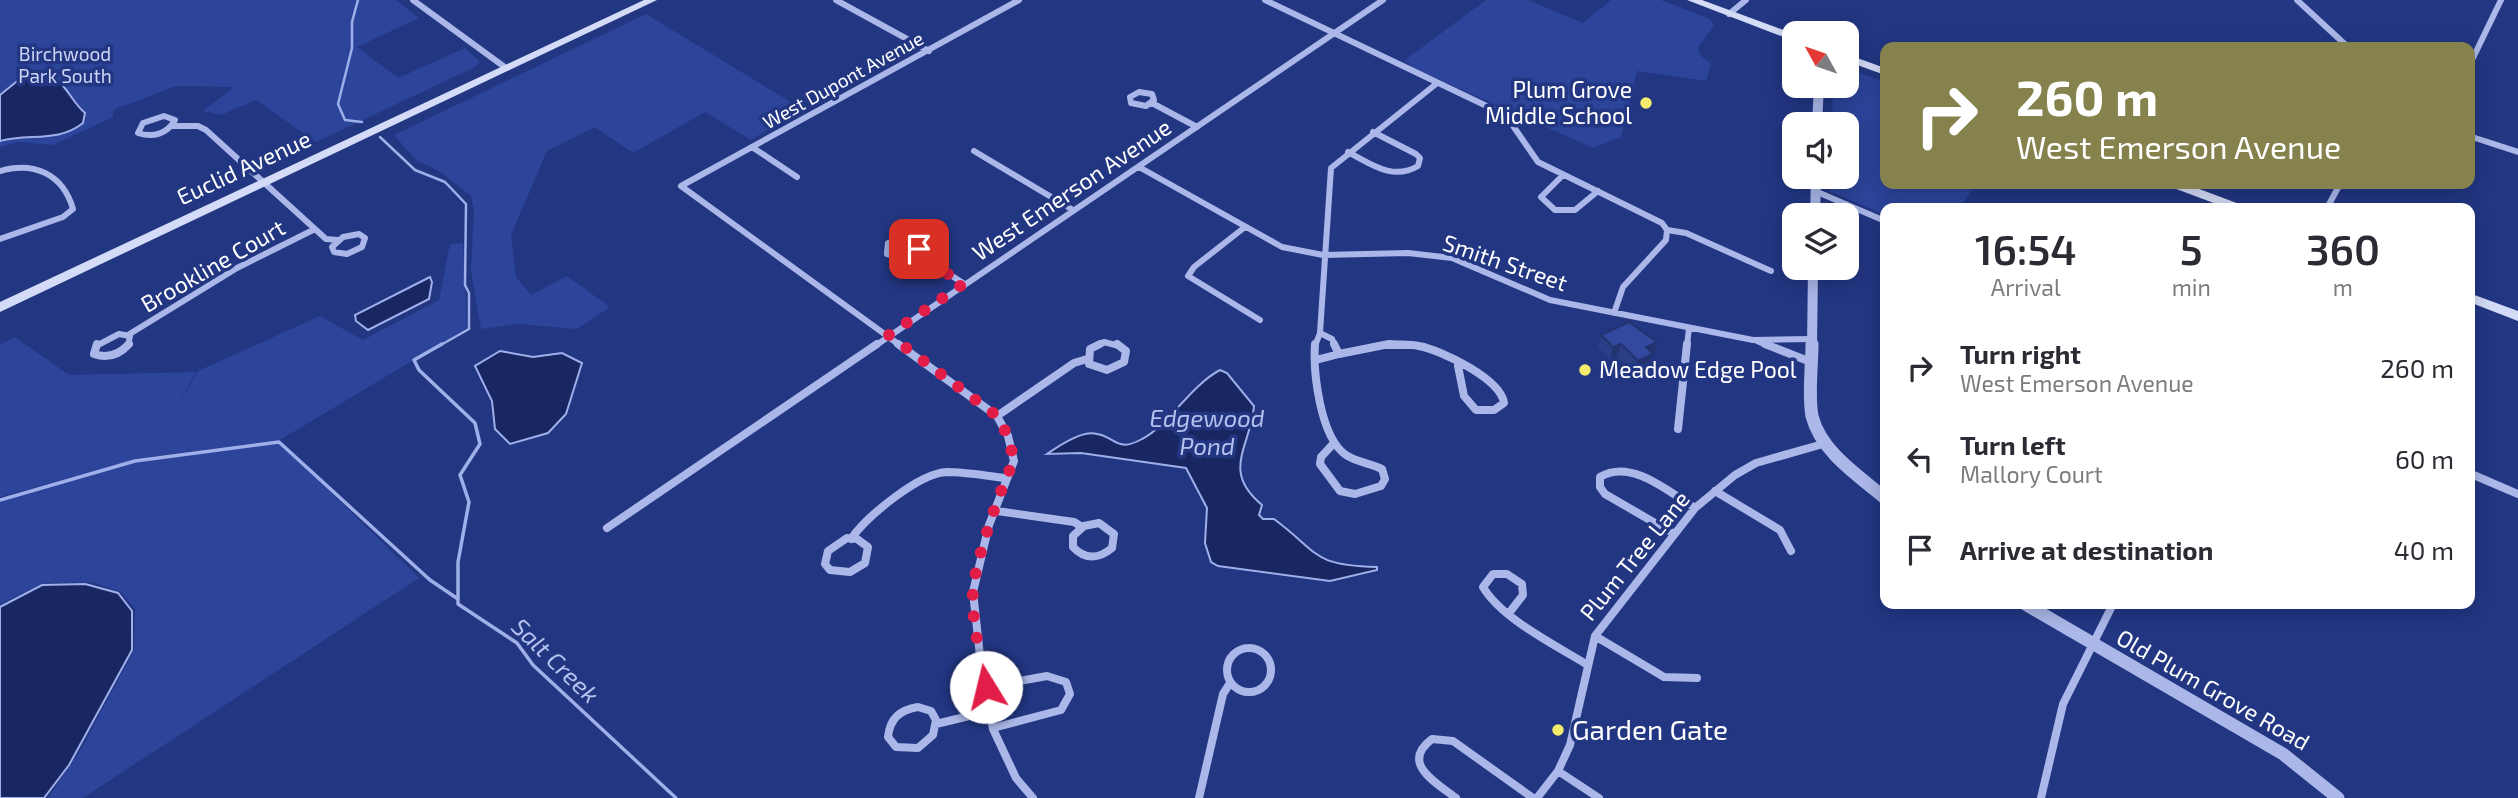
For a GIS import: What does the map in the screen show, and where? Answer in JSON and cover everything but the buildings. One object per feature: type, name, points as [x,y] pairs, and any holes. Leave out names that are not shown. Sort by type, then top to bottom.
[{"type":"main road","name":"Euclid Avenue","points":[[0,307],[652,0]]},
{"type":"main road","points":[[1692,0],[1782,34]]},
{"type":"main road","points":[[1859,62],[1880,70]]},
{"type":"main road","points":[[2188,189],[2225,203]]},
{"type":"main road","points":[[2475,299],[2518,316]]},
{"type":"street","points":[[413,0],[506,68]]},
{"type":"street","points":[[836,0],[929,51]]},
{"type":"street","name":"West Dupont Avenue","points":[[889,335],[681,187],[1019,0]]},
{"type":"street","points":[[1265,0],[1505,116],[1533,158],[1563,175],[1648,214],[1667,230],[1686,233],[1771,271]]},
{"type":"street","name":"West Emerson Avenue","points":[[607,528],[1384,0]]},
{"type":"street","points":[[1729,14],[1746,0]]},
{"type":"street","points":[[2297,0],[2343,42]]},
{"type":"street","points":[[2475,54],[2501,0]]},
{"type":"street","points":[[1334,443],[1321,457],[1320,464],[1340,491],[1355,494],[1381,486],[1385,479],[1382,468],[1350,457],[1334,443],[1314,380],[1316,340],[1320,333],[1331,167],[1436,84]]},
{"type":"street","points":[[1152,103],[1197,127]]},
{"type":"street","points":[[173,126],[173,118],[159,117],[142,123],[137,130],[141,135],[151,136],[173,126],[198,125],[267,182],[327,239],[338,240],[359,234],[366,241],[358,250],[341,255],[332,250],[338,240]]},
{"type":"street","points":[[1348,152],[1393,174],[1408,173],[1418,166],[1420,158],[1416,154],[1373,132]]},
{"type":"street","points":[[2475,138],[2518,152]]},
{"type":"street","points":[[752,147],[797,177]]},
{"type":"street","points":[[974,151],[1073,210]]},
{"type":"street","points":[[0,171],[24,165],[46,169],[71,196],[73,209],[63,217],[0,239]]},
{"type":"street","name":"Smith Street","points":[[1139,167],[1282,247],[1324,256],[1408,253],[1452,258],[1524,291],[1614,313],[1753,340],[1812,363]]},
{"type":"street","points":[[1563,175],[1541,197],[1555,210],[1575,210],[1598,191]]},
{"type":"street","points":[[1815,203],[1815,191],[1880,219]]},
{"type":"street","points":[[1245,227],[1194,267],[1188,276],[1260,320]]},
{"type":"street","name":"Brookline Court","points":[[128,335],[131,342],[120,353],[101,357],[94,354],[97,344],[107,337],[128,335],[237,268],[316,229]]},
{"type":"street","points":[[1614,313],[1623,287],[1666,240],[1667,230]]},
{"type":"street","points":[[916,253],[920,242],[913,237],[896,237],[886,247],[887,254],[896,258],[916,253],[963,284]]},
{"type":"street","points":[[1814,280],[1812,415],[1824,444],[1880,494]]},
{"type":"street","points":[[1678,429],[1689,328]]},
{"type":"street","points":[[1320,333],[1332,339],[1339,354]]},
{"type":"street","points":[[889,335],[997,416],[1008,436],[1014,461],[976,572],[973,592],[994,740],[1004,763],[1020,786],[1033,798]]},
{"type":"street","name":"Smith Street","points":[[1753,340],[1812,339]]},
{"type":"street","points":[[1104,342],[1119,345],[1127,355],[1117,368],[1108,370],[1092,366],[1087,359],[1090,349],[1104,342]]},
{"type":"street","points":[[1316,360],[1406,343],[1435,351],[1458,366],[1474,370],[1495,384],[1503,394],[1504,403],[1496,410],[1485,412],[1471,406],[1462,398],[1458,386],[1458,366]]},
{"type":"street","points":[[997,416],[1074,363],[1087,359]]},
{"type":"street","name":"Plum Tree Lane","points":[[1535,798],[1558,771],[1576,726],[1586,664],[1595,636],[1695,508],[1714,491],[1756,463],[1824,444]]},
{"type":"street","points":[[1674,534],[1605,494],[1600,487],[1600,477],[1612,469],[1628,470],[1695,508]]},
{"type":"street","points":[[851,539],[864,542],[868,547],[865,563],[850,572],[830,570],[825,564],[827,552],[834,544],[851,539],[860,526],[924,477],[936,472],[1006,478]]},
{"type":"street","points":[[2475,476],[2518,494]]},
{"type":"street","points":[[1714,491],[1780,530],[1791,551]]},
{"type":"street","points":[[996,511],[1074,522],[1082,527],[1098,523],[1108,527],[1114,534],[1112,548],[1096,557],[1076,551],[1073,536],[1082,527]]},
{"type":"street","points":[[1509,613],[1523,595],[1521,584],[1507,574],[1493,575],[1485,582],[1484,593],[1509,613],[1586,664]]},
{"type":"street","name":"Old Plum Grove Road","points":[[2033,609],[2283,754],[2338,798]]},
{"type":"street","points":[[2041,798],[2063,704],[2110,609]]},
{"type":"street","points":[[1595,636],[1664,677],[1697,678]]},
{"type":"street","points":[[1249,649],[1269,657],[1273,673],[1267,683],[1251,690],[1230,683],[1225,671],[1231,656],[1249,649]]},
{"type":"street","points":[[986,687],[1047,676],[1066,682],[1070,694],[1061,710],[993,728]]},
{"type":"street","points":[[1199,798],[1223,694],[1230,683]]},
{"type":"street","points":[[909,708],[930,711],[936,724],[934,735],[927,743],[915,749],[896,747],[888,737],[894,718],[909,708]]},
{"type":"street","points":[[936,724],[990,711]]},
{"type":"street","points":[[1456,798],[1419,766],[1417,758],[1420,750],[1432,739],[1453,741],[1535,798]]},
{"type":"street","points":[[1558,771],[1599,798]]},
{"type":"green space","name":"Birchwood Park South","points":[[0,0],[396,0],[419,18],[357,47],[398,78],[465,48],[480,62],[475,67],[316,142],[256,100],[221,115],[203,111],[234,87],[176,86],[113,110],[113,117],[53,145],[19,142],[0,147]]},
{"type":"green space","points":[[1486,0],[1528,0],[1583,23],[1611,0],[1661,0],[1710,19],[1714,25],[1698,48],[1700,55],[1711,64],[1706,81],[1637,71],[1621,137],[1593,148],[1413,68],[1405,60]]},
{"type":"green space","points":[[646,14],[802,109],[751,140],[705,112],[633,153],[595,127],[547,151],[511,235],[516,277],[531,295],[567,276],[610,307],[577,329],[519,324],[481,329],[471,271],[474,210],[471,196],[439,171],[416,160],[394,135]]},
{"type":"green space","points":[[1859,73],[1880,80],[1880,189],[1972,189],[1963,203],[1880,203],[1880,213],[1829,191],[1859,189],[1859,112],[1832,112],[1833,98],[1859,98]]},
{"type":"green space","points":[[463,243],[467,328],[280,440],[148,457],[0,497],[0,345],[15,337],[69,375],[196,372],[173,413],[198,371],[320,316],[363,340],[439,300],[450,244]]},
{"type":"green space","points":[[279,442],[419,578],[83,798],[48,798],[80,751],[134,650],[135,609],[121,592],[92,582],[43,583],[0,604],[0,500],[144,460]]},
{"type":"water","points":[[36,72],[53,76],[59,81],[85,113],[83,123],[64,133],[0,141],[0,95],[21,78]]},
{"type":"water","points":[[430,277],[432,282],[429,299],[368,330],[356,321],[355,315]]},
{"type":"water","points":[[500,351],[533,357],[562,353],[582,363],[566,414],[548,433],[510,444],[495,429],[492,401],[475,366]]},
{"type":"water","name":"Edgewood Pond","points":[[1220,370],[1227,373],[1254,406],[1240,470],[1250,493],[1262,505],[1259,515],[1263,519],[1274,519],[1310,549],[1328,560],[1340,564],[1377,567],[1377,570],[1330,581],[1218,566],[1211,562],[1205,543],[1207,508],[1186,468],[1081,453],[1047,454],[1071,440],[1091,433],[1117,443],[1134,443],[1152,433],[1199,386]]},
{"type":"water","points":[[85,584],[118,593],[132,611],[132,650],[69,765],[44,798],[0,798],[0,607],[42,585]]},
{"type":"waterway","name":"Salt Creek","points":[[358,0],[352,22],[352,48],[338,104],[345,120],[362,122]]},
{"type":"waterway","name":"Salt Creek","points":[[380,137],[415,170],[445,182],[466,204],[465,285],[469,293],[469,329],[439,346]]},
{"type":"waterway","name":"Salt Creek","points":[[442,344],[414,360],[419,370],[475,423],[480,444],[460,475],[469,502],[458,562],[458,599]]},
{"type":"waterway","points":[[0,500],[135,461],[279,442],[430,580],[458,599]]},
{"type":"waterway","name":"Salt Creek","points":[[458,599],[458,604],[517,643],[533,665],[676,798]]},
{"type":"place","name":"Plum Grove Middle School","points":[[1646,103]]},
{"type":"place","name":"Meadow Edge Pool","points":[[1585,370]]},
{"type":"place","name":"Garden Gate","points":[[1558,730]]},
{"type":"route","points":[[919,249],[916,253],[963,284],[889,335],[997,416],[1012,446],[1014,461],[976,572],[973,592],[986,687]]}]
